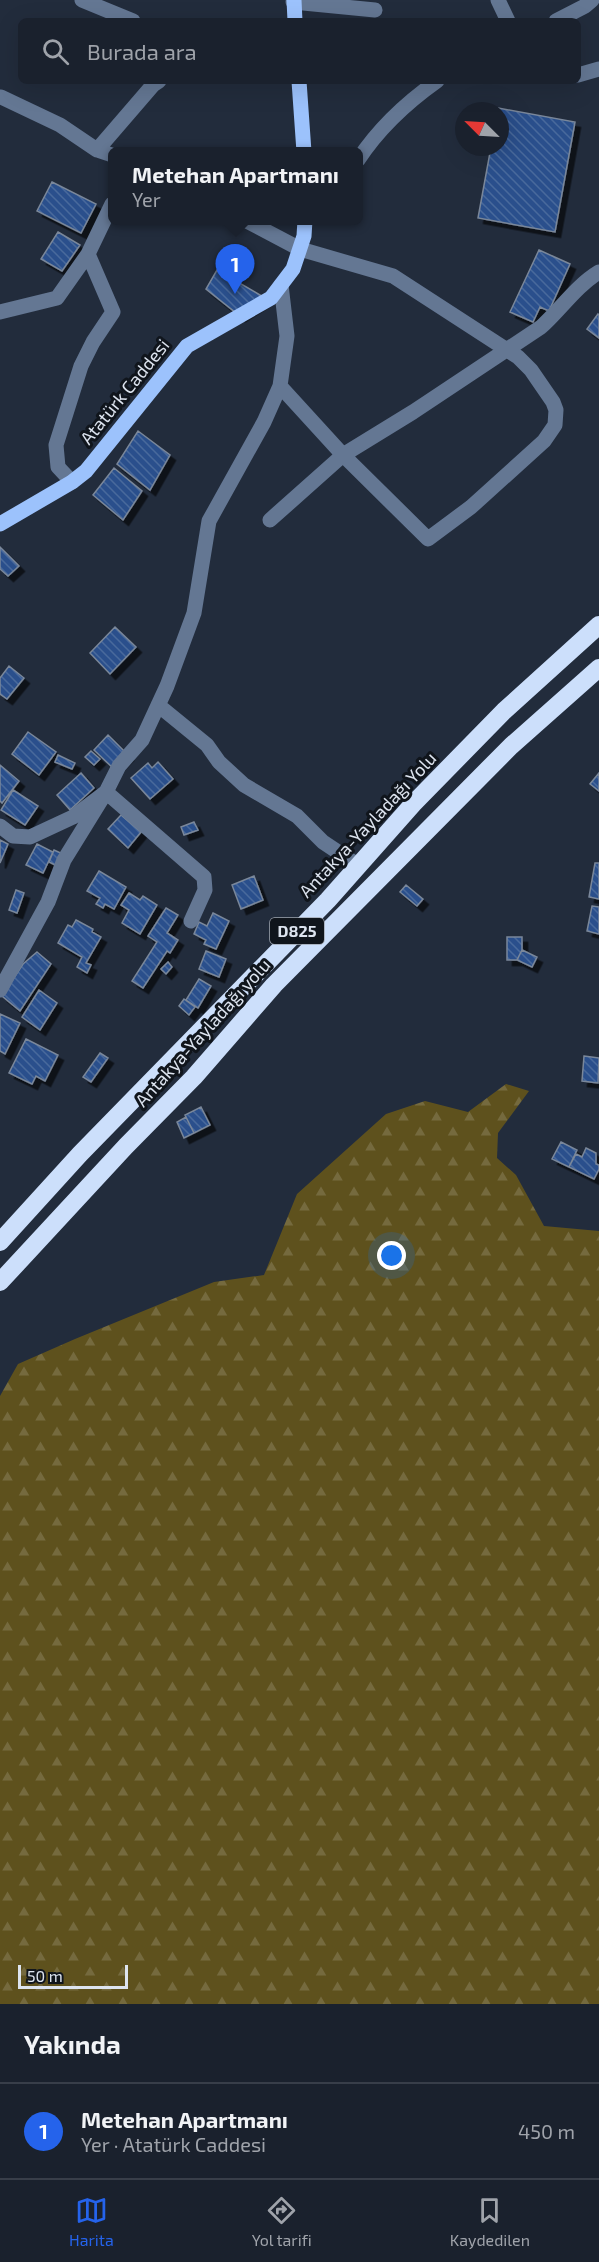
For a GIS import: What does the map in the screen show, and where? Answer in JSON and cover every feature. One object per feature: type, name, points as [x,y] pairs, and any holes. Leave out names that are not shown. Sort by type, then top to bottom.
[{"type":"highway","name":"Antakya-Yayladağı Yolu","points":[[0,1242],[80,1154],[178,1056],[359,866],[412,804],[504,711],[599,625]]},
{"type":"highway","name":"Antakya-Yayladağı yolu","points":[[0,1282],[126,1146],[194,1077],[274,985],[511,746],[599,668]]},
{"type":"main road","points":[[294,1],[295,18]]},
{"type":"main road","points":[[299,84],[304,147]]},
{"type":"main road","name":"Atatürk Caddesi","points":[[0,524],[72,482],[86,471],[187,346],[271,298],[293,269],[304,236],[305,225]]},
{"type":"street","points":[[82,0],[126,18]]},
{"type":"street","points":[[498,0],[507,18]]},
{"type":"street","points":[[294,1],[375,10]]},
{"type":"street","points":[[561,18],[585,2]]},
{"type":"street","points":[[581,74],[599,69]]},
{"type":"street","points":[[97,150],[154,84]]},
{"type":"street","points":[[363,153],[373,138],[410,100],[433,84]]},
{"type":"street","points":[[1,97],[60,125],[97,150],[108,154]]},
{"type":"street","points":[[0,312],[57,298],[88,255],[108,212]]},
{"type":"street","points":[[254,225],[300,249],[393,276],[507,349],[526,363],[553,402],[556,410],[555,425],[544,441],[471,507],[428,539],[343,455],[280,387]]},
{"type":"street","points":[[72,482],[58,467],[56,446],[81,366],[113,312],[88,255]]},
{"type":"street","points":[[270,520],[343,455],[413,412],[541,327],[555,315],[584,282],[599,272]]},
{"type":"street","points":[[0,989],[48,902],[64,860],[106,792],[119,766],[142,741],[158,705],[194,613],[209,521],[264,422],[280,387],[286,336],[281,285]]},
{"type":"street","points":[[158,705],[207,745],[219,762],[244,785],[297,816],[323,842],[359,866]]},
{"type":"street","points":[[0,826],[13,836],[30,837],[73,817],[106,792]]},
{"type":"street","points":[[106,792],[204,877],[205,890],[191,921]]},
{"type":"green space","points":[[506,1084],[529,1091],[498,1133],[497,1158],[516,1175],[544,1226],[599,1231],[599,2004],[0,2004],[0,1396],[18,1364],[214,1282],[264,1275],[297,1194],[386,1114],[425,1101],[468,1112]]},
{"type":"building","points":[[509,110],[575,122],[555,232],[478,218],[489,156],[509,156]]},
{"type":"building","points":[[52,182],[96,204],[81,233],[37,211]]},
{"type":"building","points":[[58,232],[80,245],[62,271],[41,259]]},
{"type":"building","points":[[539,250],[570,264],[549,311],[540,307],[533,322],[510,312]]},
{"type":"building","points":[[217,270],[267,299],[240,316],[206,289]]},
{"type":"building","points":[[599,315],[599,338],[587,329]]},
{"type":"building","points":[[138,431],[170,455],[150,490],[117,464]]},
{"type":"building","points":[[114,468],[142,491],[123,520],[93,495]]},
{"type":"building","points":[[0,547],[19,566],[8,576],[0,569]]},
{"type":"building","points":[[115,627],[136,647],[110,674],[90,653]]},
{"type":"building","points":[[9,666],[24,678],[7,699],[0,694],[0,678]]},
{"type":"building","points":[[28,732],[56,752],[39,775],[12,754]]},
{"type":"building","points":[[108,735],[128,755],[114,769],[94,750]]},
{"type":"building","points":[[91,751],[100,759],[94,765],[85,757]]},
{"type":"building","points":[[58,755],[75,763],[72,769],[55,762]]},
{"type":"building","points":[[158,762],[173,779],[150,799],[131,778],[148,763],[152,768]]},
{"type":"building","points":[[0,765],[19,781],[2,803],[0,801]]},
{"type":"building","points":[[81,773],[94,788],[70,810],[57,795]]},
{"type":"building","points":[[599,773],[599,791],[590,784]]},
{"type":"building","points":[[13,790],[38,806],[25,825],[1,810]]},
{"type":"building","points":[[121,815],[141,832],[128,848],[108,829]]},
{"type":"building","points":[[194,822],[198,830],[184,835],[181,827]]},
{"type":"building","points":[[0,840],[8,844],[0,863]]},
{"type":"building","points":[[37,844],[53,852],[43,873],[26,865]]},
{"type":"building","points":[[54,850],[65,855],[59,867],[49,862]]},
{"type":"building","points":[[595,863],[599,863],[599,899],[589,897]]},
{"type":"building","points":[[99,871],[126,887],[114,909],[105,904],[103,908],[96,904],[100,898],[87,891]]},
{"type":"building","points":[[254,876],[263,900],[241,909],[232,885]]},
{"type":"building","points":[[406,885],[423,899],[417,906],[400,892]]},
{"type":"building","points":[[16,890],[24,893],[17,913],[9,910]]},
{"type":"building","points":[[129,893],[140,900],[143,896],[157,905],[140,934],[122,923],[129,910],[121,905]]},
{"type":"building","points":[[592,906],[599,907],[599,934],[587,931]]},
{"type":"building","points":[[166,908],[178,915],[167,933],[178,940],[170,953],[167,951],[143,988],[132,981],[157,942],[148,936]]},
{"type":"building","points":[[213,913],[229,921],[216,949],[204,944],[206,940],[194,934],[199,922],[207,926]]},
{"type":"building","points":[[76,920],[93,929],[92,932],[101,937],[86,963],[91,965],[87,973],[77,967],[82,957],[58,943],[68,925],[72,927]]},
{"type":"building","points":[[507,937],[522,937],[522,950],[517,960],[507,960]]},
{"type":"building","points":[[522,950],[537,957],[532,967],[517,960]]},
{"type":"building","points":[[206,951],[226,959],[219,977],[199,969]]},
{"type":"building","points":[[37,952],[51,964],[20,1011],[2,996],[23,964]]},
{"type":"building","points":[[168,962],[172,967],[166,974],[161,969]]},
{"type":"building","points":[[199,979],[211,986],[198,1008],[186,1000]]},
{"type":"building","points":[[39,990],[57,1003],[40,1030],[22,1017]]},
{"type":"building","points":[[184,999],[195,1007],[189,1015],[179,1006]]},
{"type":"building","points":[[0,1014],[20,1023],[5,1054],[0,1051]]},
{"type":"building","points":[[26,1039],[58,1055],[45,1081],[36,1076],[32,1084],[9,1073]]},
{"type":"building","points":[[100,1053],[108,1058],[91,1082],[83,1077]]},
{"type":"building","points":[[584,1056],[599,1058],[598,1083],[582,1081]]},
{"type":"building","points":[[201,1107],[210,1125],[194,1133],[185,1115]]},
{"type":"building","points":[[186,1117],[194,1133],[184,1138],[177,1122]]},
{"type":"building","points":[[561,1142],[577,1150],[569,1167],[552,1159]]},
{"type":"building","points":[[586,1148],[596,1153],[596,1164],[599,1165],[599,1169],[594,1179],[569,1167],[576,1154],[582,1157]]},
{"type":"place","name":"Metehan Apartmanı","points":[[235,294]]}]
